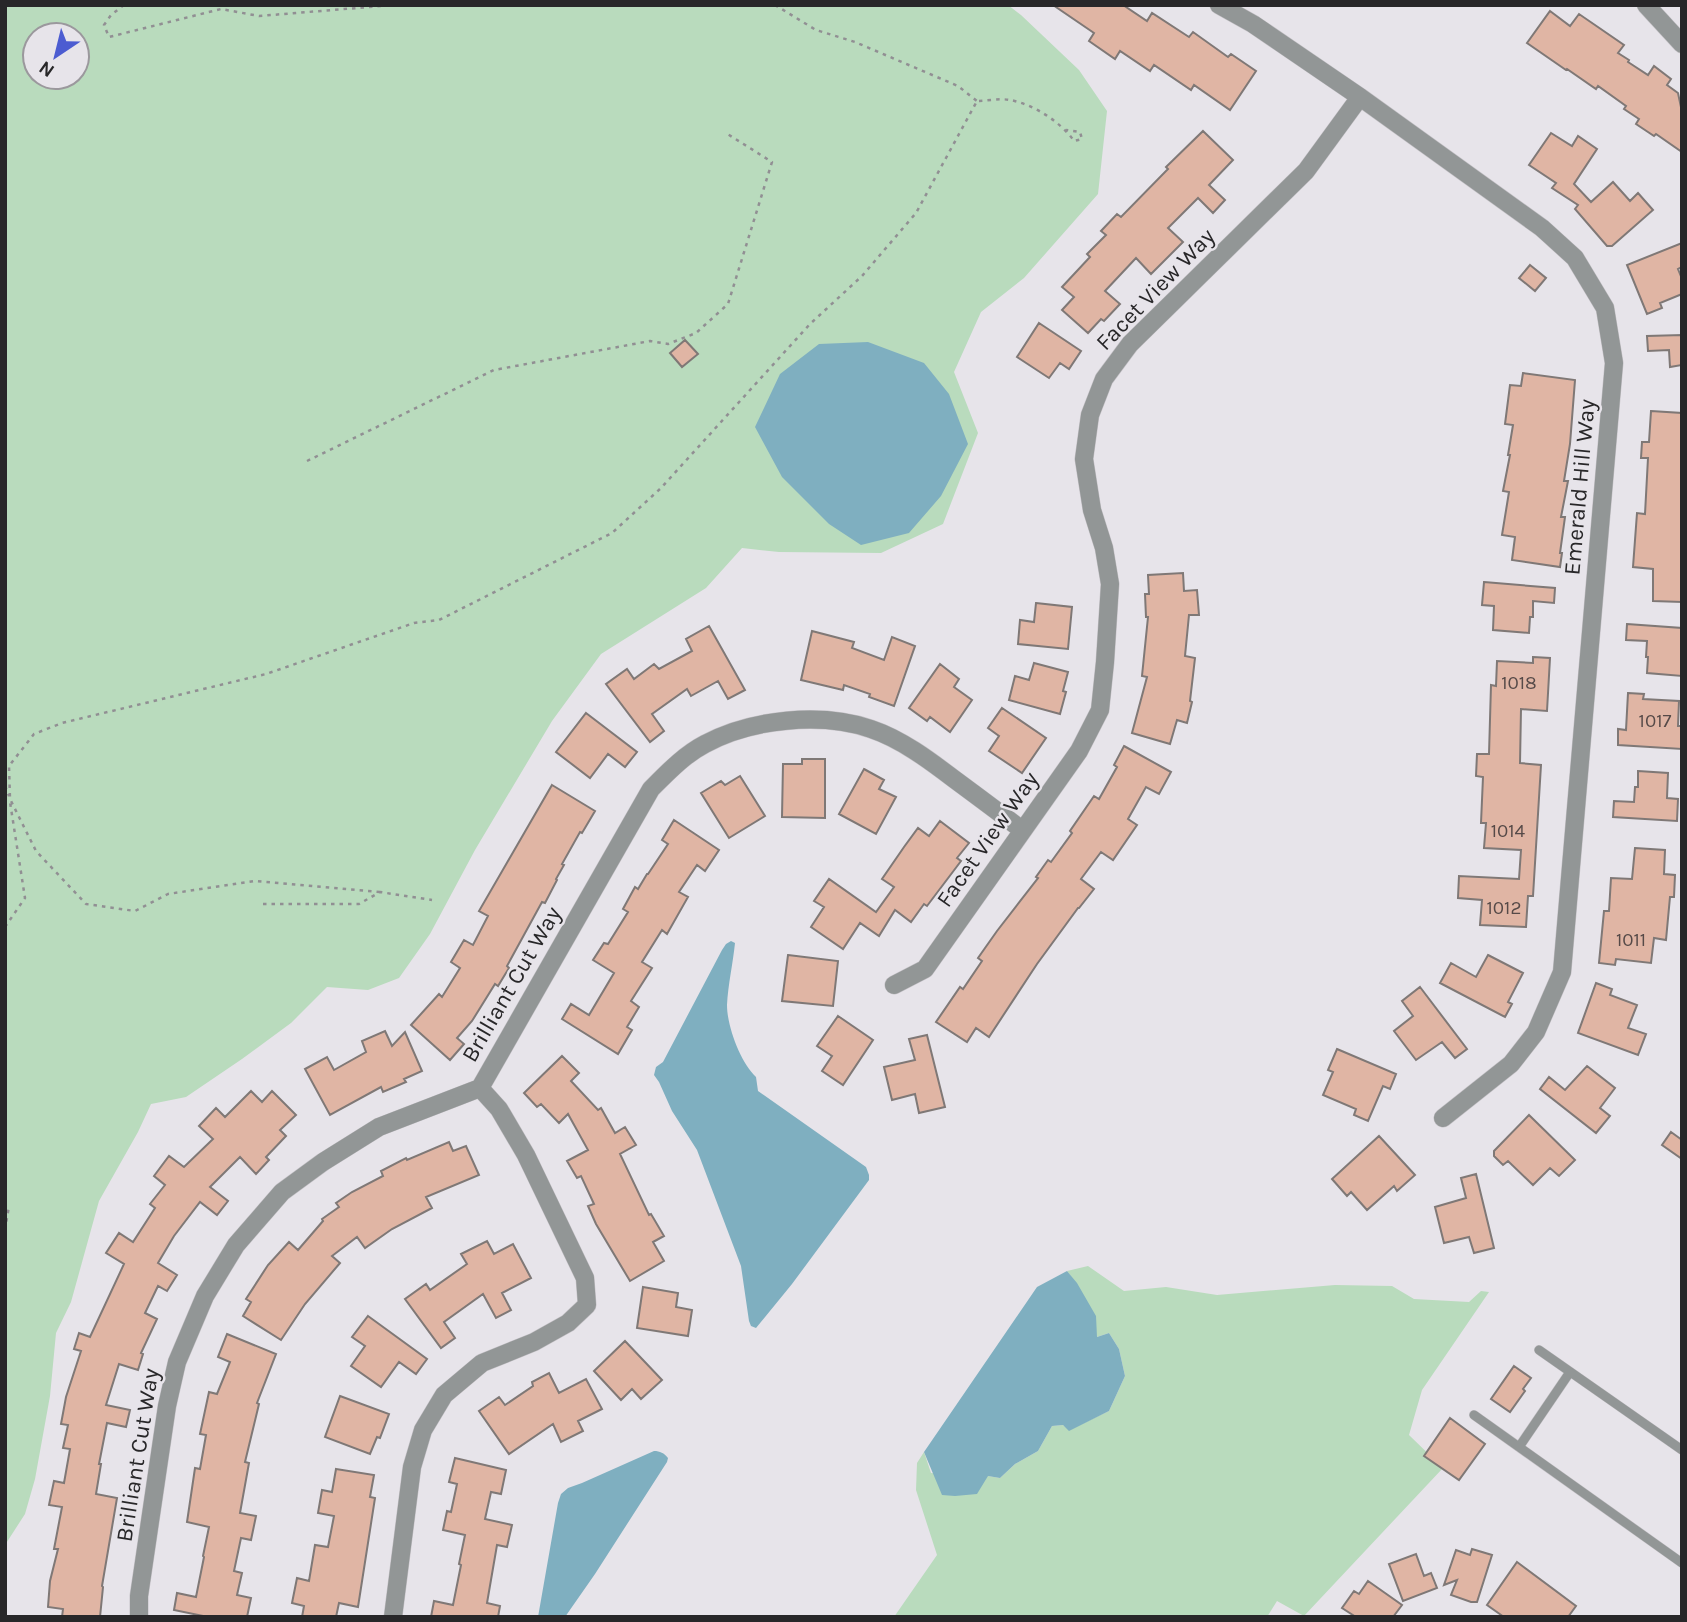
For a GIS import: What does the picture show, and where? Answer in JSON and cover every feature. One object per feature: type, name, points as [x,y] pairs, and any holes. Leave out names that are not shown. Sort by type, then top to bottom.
[{"type":"street","name":"Emerald Hill Way","points":[[1219,5],[1253,24],[1360,97],[1542,228],[1575,258],[1605,308],[1614,363],[1562,972],[1536,1032],[1511,1064],[1443,1118]]},
{"type":"street","points":[[1646,5],[1682,44]]},
{"type":"street","name":"Facet View Way","points":[[894,985],[925,969],[1079,751],[1100,710],[1110,584],[1104,548],[1092,510],[1084,459],[1090,415],[1104,379],[1130,344],[1306,171],[1360,97]]},
{"type":"street","name":"Brilliant Cut Way","points":[[139,1617],[139,1596],[167,1406],[177,1362],[205,1296],[236,1245],[282,1192],[323,1162],[379,1127],[480,1088],[651,789],[677,763],[730,732],[793,719],[846,723],[873,729],[919,753],[1023,830]]},
{"type":"street","points":[[393,1617],[412,1467],[423,1430],[444,1395],[482,1363],[534,1342],[568,1323],[587,1305],[585,1278],[526,1155],[499,1110],[480,1088]]},
{"type":"lane","points":[[1539,1350],[1682,1450]]},
{"type":"lane","points":[[1520,1447],[1570,1373]]},
{"type":"lane","points":[[1474,1415],[1682,1563]]},
{"type":"path","points":[[124,5],[111,15],[104,25],[109,37],[221,9],[259,16],[394,5]]},
{"type":"path","points":[[775,5],[816,30],[855,41],[958,86],[977,101],[1009,99],[1042,112],[1066,130]]},
{"type":"path","points":[[5,927],[25,898],[10,799],[9,766],[34,734],[62,723],[267,674],[414,623],[439,620],[612,533],[661,488],[810,324],[862,276],[916,213],[977,101]]},
{"type":"path","points":[[307,461],[494,370],[650,341],[668,344],[696,333],[728,304],[772,162],[726,133]]},
{"type":"path","points":[[5,786],[36,851],[86,904],[135,911],[168,894],[255,881],[380,892],[432,900]]},
{"type":"path","points":[[263,904],[359,904],[380,892]]},
{"type":"path","points":[[5,1230],[9,1206]]},
{"type":"green space","points":[[5,5],[1008,5],[1079,70],[1107,111],[1098,194],[1024,278],[981,312],[954,372],[978,433],[943,524],[881,553],[779,552],[742,548],[706,588],[601,654],[552,721],[475,850],[430,934],[399,978],[368,990],[327,987],[291,1023],[186,1097],[151,1104],[99,1201],[71,1302],[56,1333],[50,1396],[35,1479],[25,1514],[5,1545]]},
{"type":"green space","points":[[1088,1266],[1124,1291],[1166,1287],[1217,1295],[1335,1285],[1392,1286],[1414,1299],[1469,1302],[1481,1291],[1489,1292],[1422,1390],[1409,1435],[1443,1468],[1304,1616],[1277,1601],[1267,1617],[894,1617],[937,1555],[916,1490],[917,1463],[924,1452],[931,1473],[1000,1478],[1015,1464],[1038,1451],[1052,1426],[1063,1425],[1069,1430],[1109,1411],[1125,1376],[1119,1349],[1109,1333],[1097,1337],[1085,1302],[1067,1271]]},
{"type":"water","points":[[868,342],[924,363],[949,394],[968,444],[941,496],[909,533],[861,545],[829,524],[782,477],[755,427],[780,374],[819,344]]},
{"type":"water","points":[[731,941],[735,943],[727,1005],[729,1024],[745,1063],[756,1077],[758,1091],[866,1167],[869,1175],[869,1180],[756,1328],[751,1326],[749,1321],[741,1266],[697,1150],[672,1111],[654,1075],[722,950]]},
{"type":"water","points":[[1067,1271],[1096,1316],[1097,1337],[1109,1333],[1119,1349],[1125,1376],[1109,1411],[1069,1431],[1063,1425],[1052,1426],[1038,1451],[1015,1464],[1000,1478],[988,1476],[977,1494],[942,1495],[924,1452],[1037,1287]]},
{"type":"water","points":[[654,1451],[665,1455],[667,1462],[565,1617],[538,1617],[561,1494],[568,1488]]},
{"type":"building","points":[[1053,5],[1123,5],[1147,21],[1152,13],[1189,37],[1193,32],[1228,57],[1231,54],[1256,71],[1230,110],[1194,85],[1191,90],[1154,65],[1150,71],[1120,51],[1115,59],[1089,41],[1094,33]]},
{"type":"building","points":[[1550,11],[1570,26],[1579,14],[1624,45],[1618,53],[1629,60],[1628,62],[1648,75],[1654,66],[1671,79],[1667,85],[1678,93],[1682,112],[1682,152],[1636,124],[1639,119],[1624,109],[1626,106],[1598,86],[1596,89],[1527,43]]},
{"type":"building","points":[[1203,131],[1233,160],[1209,185],[1225,200],[1213,213],[1198,198],[1168,228],[1183,242],[1151,274],[1136,258],[1105,291],[1120,304],[1088,333],[1062,310],[1074,297],[1062,287],[1090,257],[1087,254],[1106,235],[1101,231],[1117,214],[1121,217]]},
{"type":"building","points":[[1551,133],[1572,146],[1578,136],[1597,149],[1574,184],[1591,202],[1613,182],[1630,201],[1638,193],[1653,210],[1612,246],[1607,246],[1575,209],[1578,205],[1552,188],[1556,183],[1529,165]]},
{"type":"building","points":[[1682,243],[1682,267],[1678,269],[1682,279],[1682,294],[1660,303],[1662,308],[1647,314],[1627,265]]},
{"type":"building","points":[[1530,265],[1546,278],[1535,291],[1519,278]]},
{"type":"building","points":[[1039,323],[1081,351],[1069,369],[1060,363],[1049,378],[1017,357]]},
{"type":"building","points":[[1682,335],[1682,365],[1670,367],[1669,350],[1648,351],[1647,336]]},
{"type":"building","points":[[685,340],[698,354],[682,367],[670,353]]},
{"type":"building","points":[[1523,373],[1575,380],[1564,481],[1568,481],[1561,517],[1565,517],[1560,567],[1512,560],[1515,537],[1502,535],[1509,492],[1503,491],[1513,425],[1505,424],[1510,385],[1521,386]]},
{"type":"building","points":[[1651,411],[1682,413],[1682,602],[1653,601],[1653,569],[1633,567],[1637,513],[1645,514],[1648,458],[1641,458],[1642,442],[1649,442]]},
{"type":"building","points":[[1183,573],[1184,591],[1197,590],[1199,615],[1189,615],[1185,656],[1195,658],[1192,702],[1187,723],[1177,720],[1170,744],[1132,733],[1147,677],[1142,676],[1148,617],[1145,594],[1149,594],[1148,575]]},
{"type":"building","points":[[1484,582],[1555,588],[1554,603],[1533,601],[1529,633],[1493,630],[1494,606],[1482,605]]},
{"type":"building","points":[[1036,603],[1072,607],[1068,649],[1018,644],[1020,620],[1034,622]]},
{"type":"building","points":[[1627,624],[1682,628],[1682,676],[1647,673],[1647,641],[1626,640]]},
{"type":"building","points":[[709,626],[745,690],[728,699],[718,681],[691,696],[687,689],[652,714],[664,731],[650,742],[606,684],[627,669],[634,679],[654,664],[659,669],[692,651],[686,639]]},
{"type":"building","points":[[812,631],[854,642],[852,648],[884,660],[892,637],[915,646],[894,706],[844,685],[843,690],[801,680]]},
{"type":"building","points":[[1533,657],[1550,658],[1547,711],[1521,709],[1520,763],[1541,765],[1533,896],[1528,896],[1526,927],[1480,925],[1482,900],[1458,898],[1459,876],[1519,879],[1521,850],[1484,848],[1486,823],[1481,823],[1483,777],[1476,776],[1477,754],[1489,754],[1491,685],[1496,686],[1497,661],[1533,663]]},
{"type":"building","points":[[1034,663],[1068,672],[1060,714],[1009,700],[1015,676],[1029,680]]},
{"type":"building","points":[[940,664],[959,679],[954,687],[972,700],[950,732],[930,717],[927,721],[909,708]]},
{"type":"building","points":[[1628,693],[1644,694],[1643,699],[1679,701],[1678,726],[1682,726],[1682,749],[1618,745],[1618,729],[1626,730]]},
{"type":"building","points":[[1002,708],[1046,738],[1022,773],[989,751],[999,736],[988,728]]},
{"type":"building","points":[[586,713],[637,752],[625,767],[608,754],[590,778],[556,752]]},
{"type":"building","points":[[1124,746],[1171,772],[1159,794],[1146,787],[1128,819],[1137,825],[1113,860],[1101,852],[1081,879],[1094,889],[1037,964],[989,1037],[976,1028],[967,1042],[936,1022],[960,987],[963,989],[982,961],[978,958],[1038,878],[1036,877],[1048,860],[1051,862],[1072,833],[1070,831],[1094,796],[1099,799],[1117,767],[1114,765]]},
{"type":"building","points":[[802,759],[825,759],[825,818],[782,817],[783,764],[802,764]]},
{"type":"building","points":[[864,769],[884,780],[879,789],[896,797],[876,834],[839,814]]},
{"type":"building","points":[[1638,771],[1668,773],[1667,798],[1678,799],[1677,821],[1613,817],[1614,801],[1634,802]]},
{"type":"building","points":[[740,776],[765,816],[729,838],[701,793],[721,781],[725,785]]},
{"type":"building","points":[[552,785],[595,811],[562,864],[564,865],[557,880],[507,966],[509,968],[457,1038],[464,1044],[450,1060],[411,1025],[439,994],[442,997],[460,968],[451,962],[464,940],[473,945],[488,916],[479,911]]},
{"type":"building","points":[[674,820],[719,850],[705,871],[697,865],[679,892],[688,897],[667,934],[662,930],[642,962],[652,968],[631,1001],[639,1007],[627,1027],[632,1030],[618,1054],[562,1019],[571,1004],[589,1015],[614,973],[593,960],[604,943],[608,944],[628,912],[623,909],[635,887],[638,889],[668,844],[662,840]]},
{"type":"building","points":[[940,821],[969,843],[957,858],[961,861],[927,906],[924,904],[911,922],[895,910],[879,936],[860,923],[843,949],[811,927],[824,907],[814,901],[829,879],[876,912],[894,887],[882,879],[904,847],[918,828],[929,836]]},
{"type":"building","points":[[1635,848],[1665,850],[1664,874],[1675,875],[1666,940],[1654,938],[1651,963],[1616,959],[1615,965],[1599,963],[1604,911],[1609,911],[1611,878],[1632,879]]},
{"type":"building","points":[[788,955],[838,961],[833,1006],[782,1001]]},
{"type":"building","points":[[1488,955],[1523,973],[1508,1002],[1512,1004],[1505,1017],[1440,983],[1451,963],[1476,977]]},
{"type":"building","points":[[1596,983],[1612,989],[1610,995],[1637,1005],[1628,1028],[1646,1034],[1638,1055],[1578,1033]]},
{"type":"building","points":[[1420,987],[1467,1049],[1455,1058],[1442,1042],[1416,1060],[1394,1031],[1413,1016],[1402,1001]]},
{"type":"building","points":[[838,1016],[873,1040],[843,1085],[822,1071],[832,1056],[817,1046]]},
{"type":"building","points":[[385,1031],[392,1046],[405,1032],[422,1071],[383,1092],[381,1087],[330,1115],[305,1069],[327,1057],[334,1070],[366,1052],[362,1041]]},
{"type":"building","points":[[927,1035],[945,1107],[919,1113],[915,1094],[892,1100],[884,1067],[915,1060],[909,1039]]},
{"type":"building","points":[[1337,1049],[1396,1074],[1390,1089],[1383,1086],[1368,1121],[1354,1115],[1356,1109],[1323,1095],[1333,1072],[1328,1070]]},
{"type":"building","points":[[562,1056],[579,1073],[571,1081],[598,1110],[601,1108],[615,1133],[625,1127],[636,1145],[620,1154],[649,1215],[651,1214],[664,1236],[653,1242],[664,1261],[630,1281],[596,1224],[588,1206],[594,1204],[581,1176],[577,1178],[567,1161],[588,1150],[568,1114],[559,1123],[541,1104],[537,1107],[524,1093]]},
{"type":"building","points":[[1587,1066],[1615,1088],[1600,1108],[1610,1116],[1596,1133],[1540,1089],[1549,1077],[1565,1090]]},
{"type":"building","points":[[251,1091],[262,1102],[272,1091],[296,1115],[280,1130],[286,1136],[266,1157],[269,1160],[256,1174],[240,1157],[210,1187],[228,1201],[217,1215],[200,1202],[174,1236],[158,1263],[177,1275],[167,1291],[158,1286],[145,1313],[157,1319],[141,1353],[143,1354],[138,1370],[119,1364],[106,1405],[130,1410],[126,1427],[107,1423],[99,1464],[96,1494],[117,1498],[102,1586],[100,1617],[62,1617],[63,1609],[48,1607],[62,1507],[49,1505],[54,1481],[64,1483],[70,1449],[63,1448],[68,1425],[61,1424],[66,1397],[81,1351],[74,1349],[79,1333],[90,1337],[124,1264],[106,1253],[119,1233],[133,1242],[155,1208],[150,1204],[165,1185],[154,1176],[169,1156],[184,1167],[213,1139],[199,1126],[216,1108],[225,1117]]},
{"type":"building","points":[[1529,1115],[1575,1160],[1559,1176],[1550,1168],[1533,1185],[1508,1161],[1503,1165],[1494,1156],[1494,1151]]},
{"type":"building","points":[[1671,1132],[1682,1140],[1682,1159],[1662,1145]]},
{"type":"building","points":[[1379,1136],[1415,1175],[1397,1191],[1394,1186],[1367,1210],[1351,1192],[1347,1196],[1332,1179]]},
{"type":"building","points":[[449,1142],[453,1151],[466,1146],[479,1175],[426,1197],[432,1208],[392,1229],[365,1248],[357,1237],[332,1256],[340,1263],[305,1304],[281,1340],[243,1316],[251,1302],[246,1299],[268,1265],[289,1242],[298,1250],[322,1219],[339,1207],[336,1203],[383,1176],[381,1171],[406,1158],[407,1160]]},
{"type":"building","points":[[1476,1174],[1494,1248],[1474,1253],[1469,1237],[1444,1243],[1435,1207],[1466,1198],[1461,1178]]},
{"type":"building","points":[[487,1241],[494,1254],[513,1244],[531,1278],[502,1293],[511,1310],[496,1318],[483,1294],[444,1322],[455,1338],[441,1348],[405,1299],[426,1284],[430,1290],[467,1264],[461,1254]]},
{"type":"building","points":[[643,1287],[678,1293],[676,1307],[692,1310],[688,1336],[637,1328]]},
{"type":"building","points":[[368,1316],[427,1359],[416,1374],[399,1362],[381,1387],[351,1366],[365,1346],[352,1337]]},
{"type":"building","points":[[227,1334],[276,1354],[257,1403],[259,1404],[245,1462],[249,1463],[240,1513],[256,1516],[251,1540],[241,1538],[234,1571],[242,1573],[237,1595],[251,1598],[247,1617],[208,1617],[174,1610],[177,1593],[196,1597],[204,1557],[209,1527],[187,1522],[195,1468],[200,1469],[206,1435],[200,1434],[209,1392],[217,1394],[230,1362],[218,1357]]},
{"type":"building","points":[[625,1341],[662,1380],[641,1399],[632,1389],[621,1400],[594,1371]]},
{"type":"building","points":[[1514,1366],[1531,1378],[1510,1412],[1491,1399]]},
{"type":"building","points":[[549,1373],[559,1393],[586,1379],[602,1409],[578,1421],[583,1431],[561,1442],[553,1424],[509,1454],[479,1411],[499,1397],[505,1405],[533,1386],[532,1382]]},
{"type":"building","points":[[340,1396],[389,1414],[380,1438],[377,1437],[370,1454],[325,1437]]},
{"type":"building","points":[[1450,1418],[1485,1444],[1459,1480],[1424,1456]]},
{"type":"building","points":[[455,1458],[506,1470],[501,1494],[491,1492],[485,1519],[512,1525],[507,1547],[497,1545],[487,1603],[500,1606],[498,1617],[431,1617],[434,1601],[453,1605],[461,1565],[459,1564],[465,1535],[443,1530],[447,1511],[451,1512],[457,1484],[449,1482]]},
{"type":"building","points":[[336,1469],[374,1475],[370,1497],[375,1498],[358,1607],[339,1603],[336,1617],[302,1617],[304,1606],[292,1603],[297,1578],[309,1581],[315,1545],[328,1547],[334,1516],[318,1513],[322,1490],[332,1492]]},
{"type":"building","points":[[1472,1549],[1492,1555],[1477,1602],[1451,1595],[1457,1580],[1444,1585],[1456,1550],[1470,1555]]},
{"type":"building","points":[[1416,1554],[1424,1576],[1431,1573],[1437,1588],[1403,1601],[1389,1564]]},
{"type":"building","points":[[1517,1562],[1576,1606],[1568,1617],[1504,1617],[1487,1605]]},
{"type":"building","points":[[1368,1581],[1402,1605],[1393,1617],[1356,1617],[1342,1608],[1354,1591],[1359,1594]]}]
